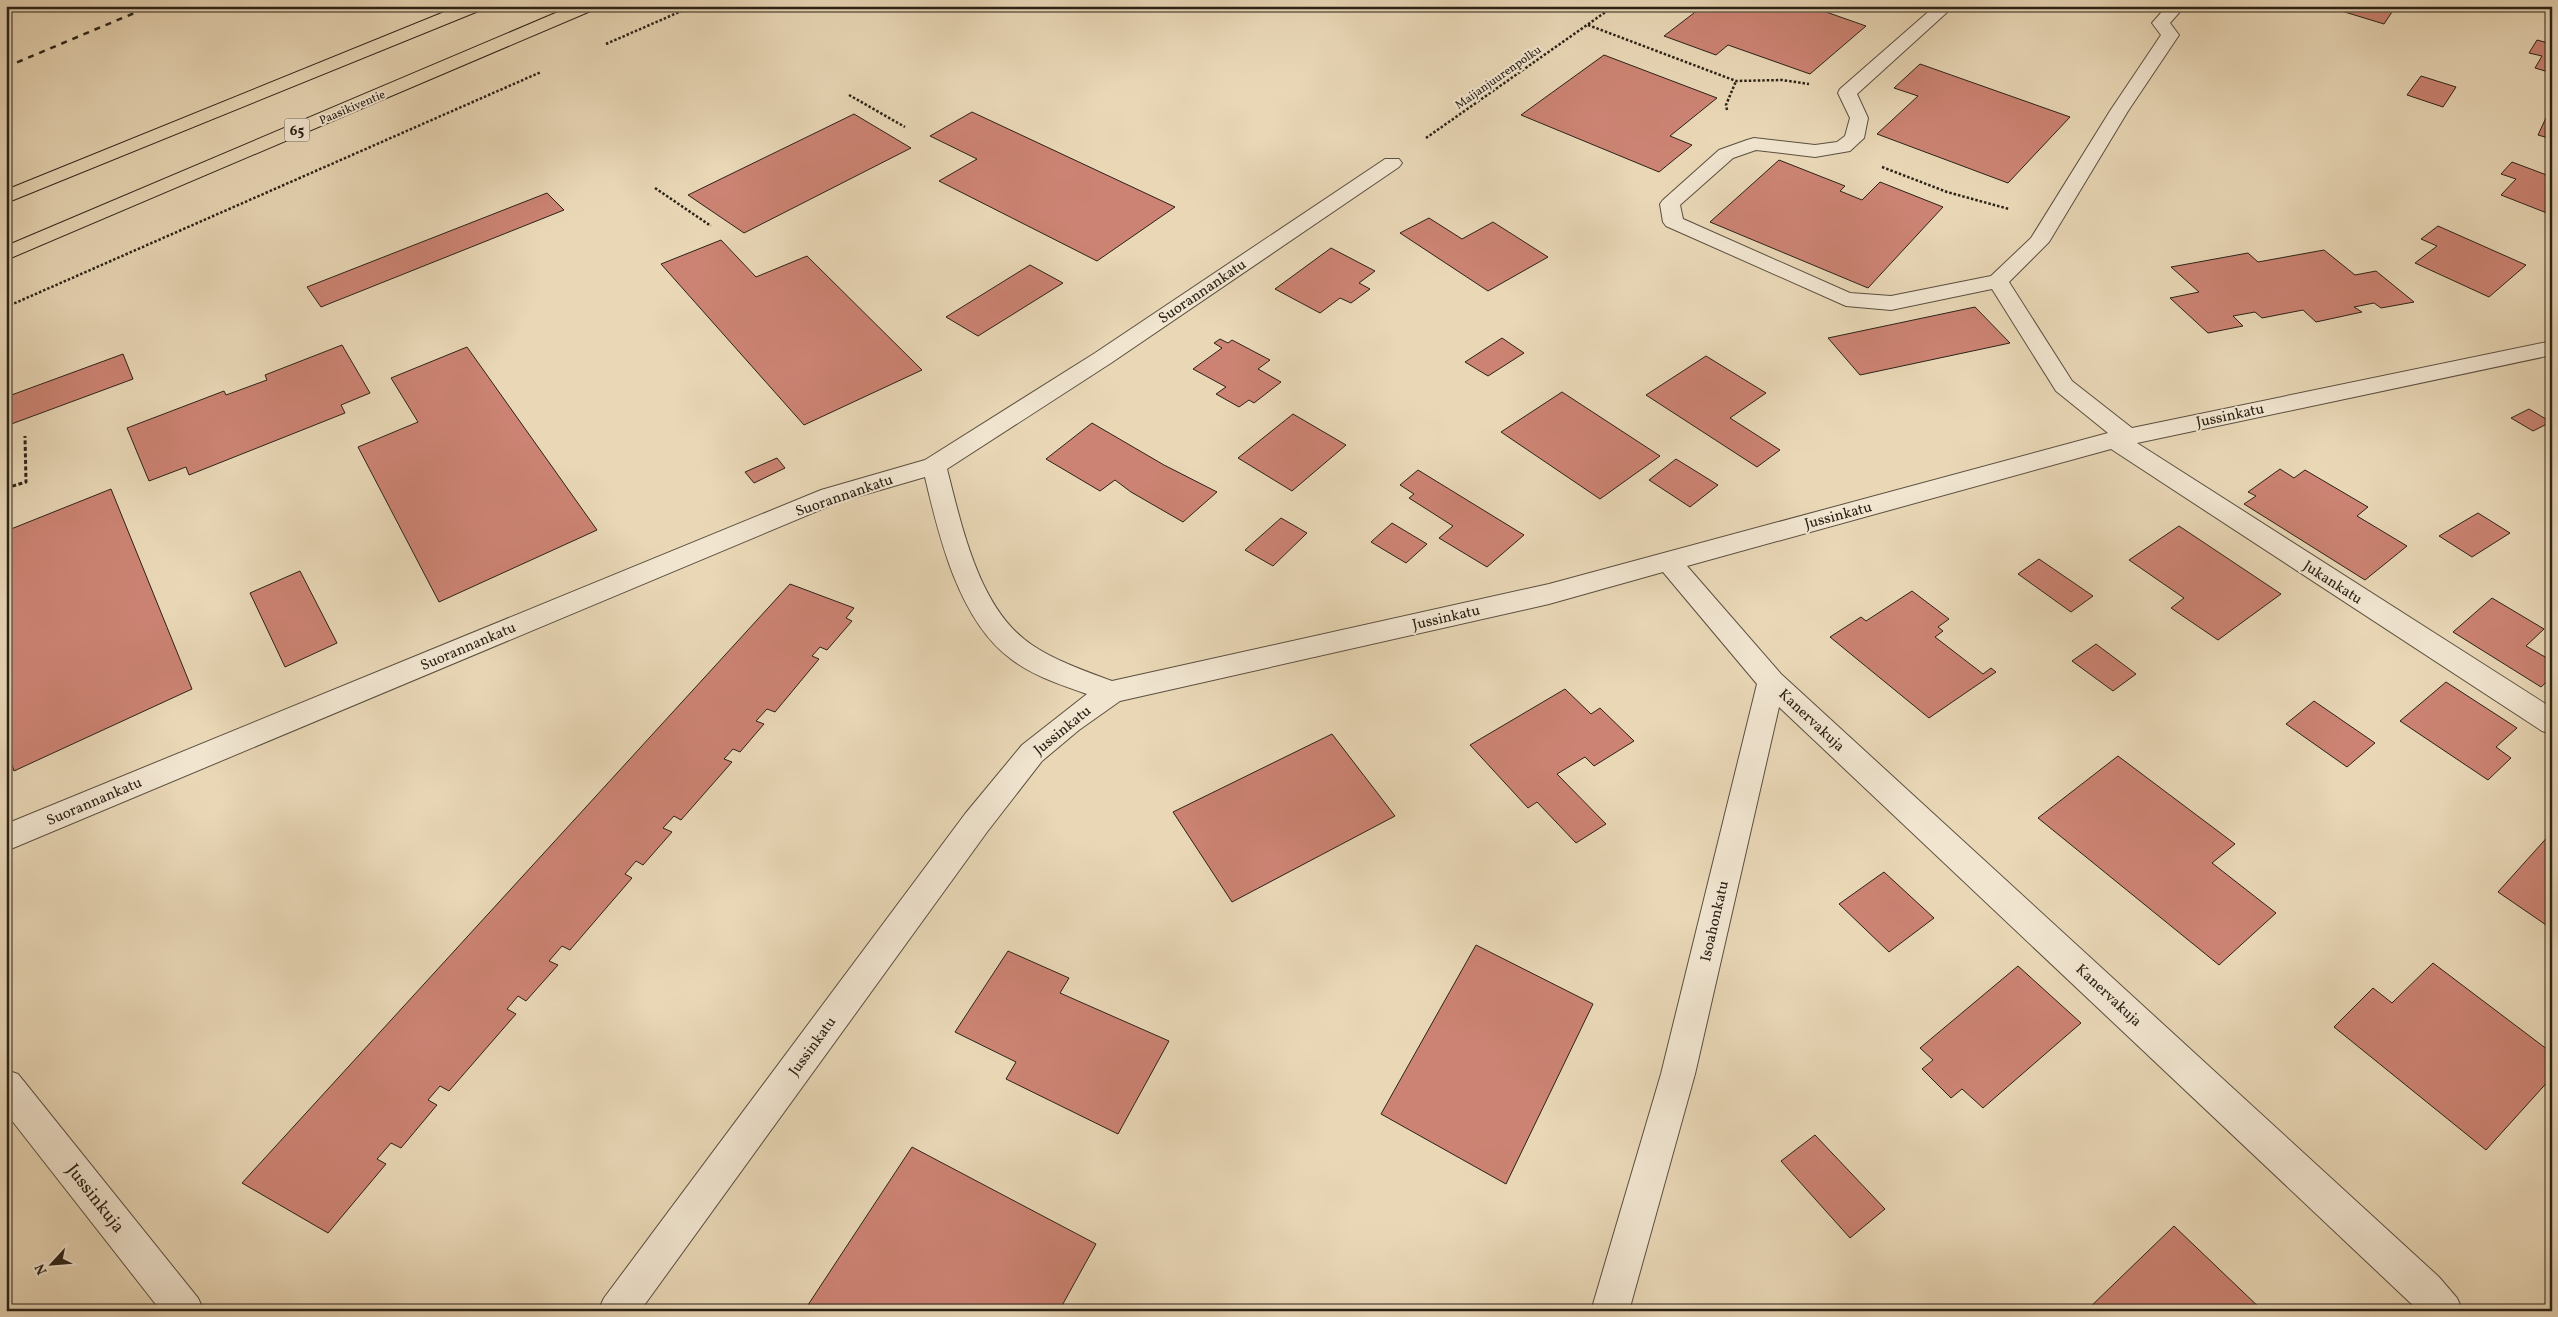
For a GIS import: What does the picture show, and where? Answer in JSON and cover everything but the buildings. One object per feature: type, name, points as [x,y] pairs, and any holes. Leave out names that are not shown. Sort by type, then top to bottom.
[{"type":"highway","points":[[6,197],[475,6]]},
{"type":"highway","name":"Paasikiventie","points":[[6,254],[587,6]]},
{"type":"street","points":[[1946,6],[1847,93],[1859,118],[1854,138],[1843,146],[1815,151],[1754,144],[1726,154],[1670,204],[1673,222],[1846,299],[1891,303],[1998,281],[2039,242],[2119,111],[2170,35],[2161,23],[2177,6]]},
{"type":"street","name":"Suorannankatu","points":[[6,838],[830,496],[934,466],[1104,358],[1392,163]]},
{"type":"street","name":"Jukankatu","points":[[1998,281],[2064,386],[2121,439],[2552,724]]},
{"type":"street","name":"Jussinkatu","points":[[617,1311],[970,831],[1032,753],[1068,722],[1112,692],[1540,596],[2121,439],[2552,348]]},
{"type":"street","points":[[934,466],[949,528],[975,592],[990,619],[1004,638],[1020,652],[1047,666],[1112,692]]},
{"type":"street","points":[[1669,562],[1771,682]]},
{"type":"street","name":"Isoahonkatu","points":[[1610,1311],[1678,1074],[1771,682]]},
{"type":"street","name":"Kanervakuja","points":[[1771,682],[2327,1197],[2426,1290],[2444,1311]]},
{"type":"street","name":"Jussinkuja","points":[[6,1086],[185,1311]]},
{"type":"path","points":[[602,46],[693,6]]},
{"type":"path","name":"Maijanjuurenpolku","points":[[1392,163],[1614,6]]},
{"type":"path","points":[[1587,25],[1736,80],[1782,80],[1847,93]]},
{"type":"path","points":[[6,306],[548,69]]},
{"type":"path","points":[[850,95],[905,127]]},
{"type":"path","points":[[1834,148],[1947,192],[2014,211],[2059,209]]},
{"type":"path","points":[[655,188],[711,226]]},
{"type":"path","points":[[6,488],[26,482],[25,436]]},
{"type":"railway","points":[[6,67],[151,6]]}]
